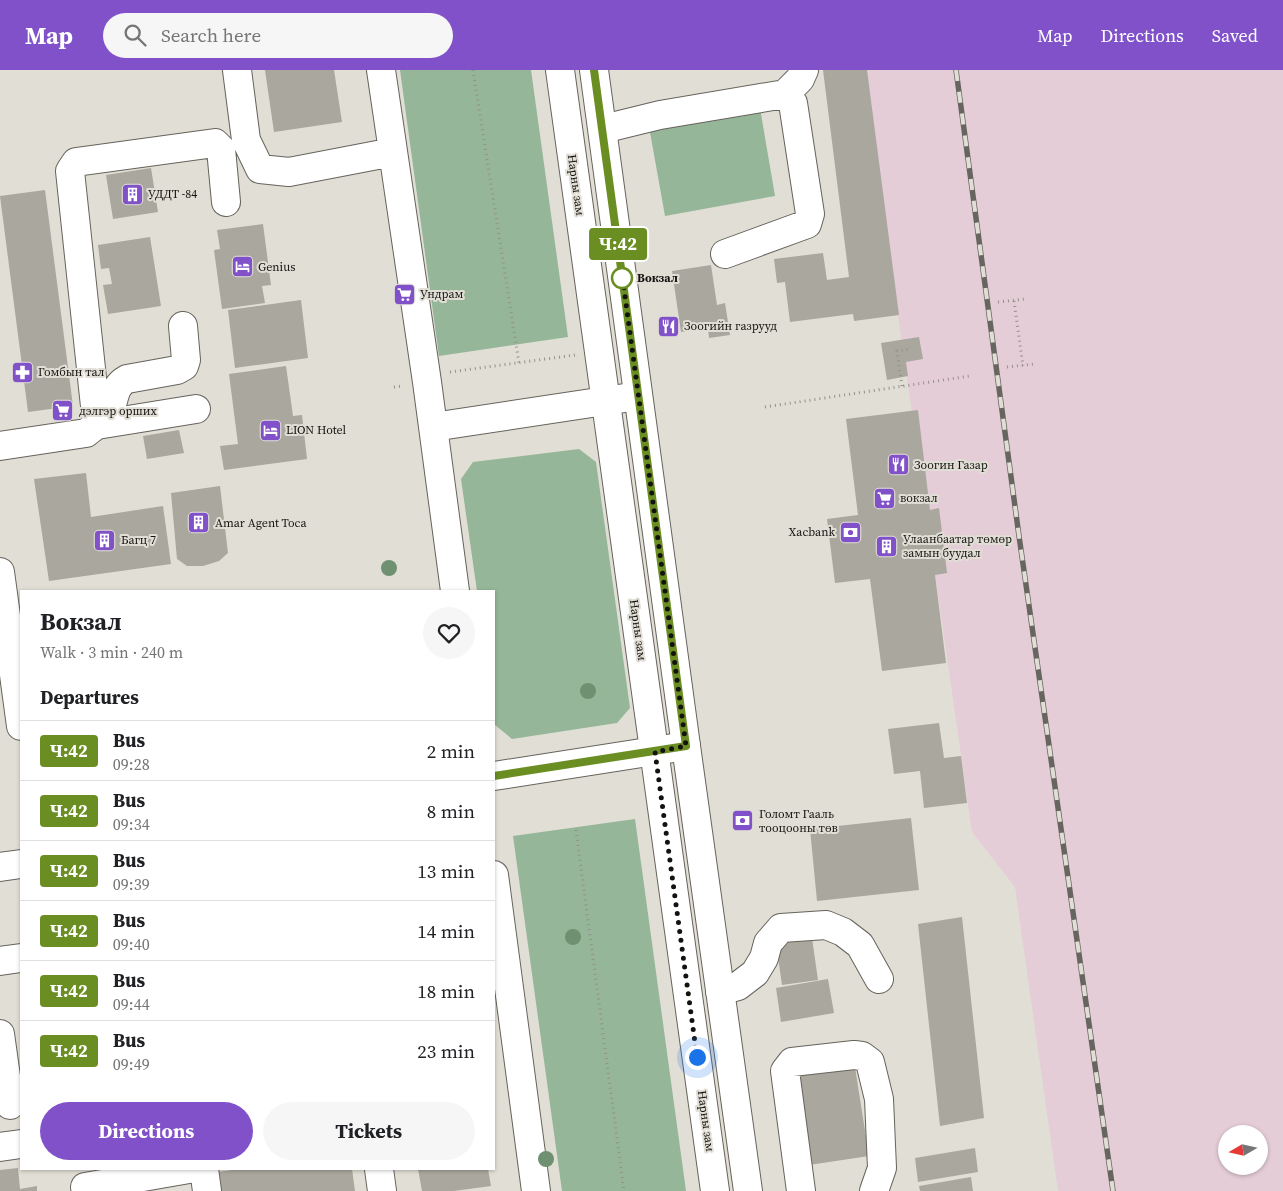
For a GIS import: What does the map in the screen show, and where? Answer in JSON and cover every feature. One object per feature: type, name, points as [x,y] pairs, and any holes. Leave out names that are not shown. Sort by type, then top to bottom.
[{"type":"main road","points":[[237,70],[246,140],[260,169],[289,172],[393,152]]},
{"type":"main road","points":[[381,70],[455,590]]},
{"type":"main road","name":"Нарны зам","points":[[560,70],[715,1191]]},
{"type":"main road","points":[[594,70],[748,1191]]},
{"type":"main road","points":[[603,129],[660,115],[786,94],[800,79],[804,70]]},
{"type":"main road","points":[[725,254],[807,224],[810,214],[793,103],[786,94]]},
{"type":"main road","points":[[97,425],[70,170],[76,162],[216,143],[222,149],[226,202]]},
{"type":"main road","points":[[0,446],[86,432],[97,425],[108,414],[121,382],[177,370],[184,366],[186,360],[183,326]]},
{"type":"main road","points":[[433,427],[638,396]]},
{"type":"main road","points":[[97,425],[196,409]]},
{"type":"main road","points":[[0,572],[20,719]]},
{"type":"main road","points":[[495,776],[686,746]]},
{"type":"main road","points":[[0,867],[20,864]]},
{"type":"main road","points":[[495,883],[536,1191]]},
{"type":"main road","points":[[720,991],[738,986],[755,973],[764,958],[768,943],[780,928],[803,926],[826,925],[843,932],[860,945],[879,979]]},
{"type":"main road","points":[[0,961],[20,958]]},
{"type":"main road","points":[[0,1034],[10,1105]]},
{"type":"main road","points":[[801,1191],[785,1071],[792,1062],[854,1055],[862,1056],[870,1062],[879,1099],[882,1168],[874,1191]]},
{"type":"main road","points":[[0,1147],[20,1144]]},
{"type":"main road","points":[[85,1182],[180,1170]]},
{"type":"main road","points":[[204,1170],[207,1191]]},
{"type":"main road","points":[[379,1170],[382,1191]]},
{"type":"path","points":[[473,70],[519,363]]},
{"type":"path","points":[[998,302],[1025,299]]},
{"type":"path","points":[[1014,301],[1023,366]]},
{"type":"path","points":[[902,386],[897,351],[910,349]]},
{"type":"path","points":[[450,372],[582,354]]},
{"type":"path","points":[[1007,367],[1034,364]]},
{"type":"path","points":[[765,407],[970,376]]},
{"type":"path","points":[[576,830],[624,1191]]},
{"type":"shaded area","points":[[863,70],[1283,70],[1283,1191],[1058,1191],[1015,887],[972,832]]},
{"type":"green space","points":[[400,70],[531,70],[568,337],[439,356]]},
{"type":"green space","points":[[759,102],[775,196],[665,216],[648,121]]},
{"type":"green space","points":[[579,449],[596,462],[630,708],[617,723],[512,739],[495,725],[495,590],[477,590],[461,479],[473,462]]},
{"type":"green space","points":[[635,819],[686,1191],[562,1191],[513,836]]},
{"type":"building","points":[[265,70],[334,70],[342,122],[274,132]]},
{"type":"building","points":[[823,70],[867,70],[899,315],[854,321],[853,314],[790,322],[785,282],[777,283],[774,259],[823,253],[827,280],[849,277]]},
{"type":"building","name":"УДДТ -84","points":[[151,168],[158,212],[113,219],[106,175]]},
{"type":"building","points":[[45,190],[73,406],[28,412],[0,196]]},
{"type":"building","name":"Genius","points":[[263,224],[271,285],[262,286],[265,303],[222,309],[214,250],[220,249],[217,230]]},
{"type":"building","points":[[150,237],[161,306],[108,314],[103,285],[112,284],[109,268],[101,269],[98,245]]},
{"type":"building","points":[[711,265],[717,305],[725,303],[730,335],[709,338],[708,328],[681,332],[672,271]]},
{"type":"building","points":[[301,300],[308,358],[235,368],[228,310]]},
{"type":"building","points":[[919,337],[923,359],[906,362],[908,376],[887,380],[881,343]]},
{"type":"building","name":"LION Hotel","points":[[286,366],[293,416],[302,415],[307,459],[224,470],[220,446],[238,444],[229,374]]},
{"type":"building","name":"Улаанбаатар төмөр замын буудал","points":[[918,410],[930,510],[939,508],[947,573],[935,575],[946,663],[882,671],[870,579],[835,583],[827,519],[858,515],[846,419]]},
{"type":"building","points":[[179,430],[184,453],[147,459],[143,436]]},
{"type":"building","name":"Багц 7","points":[[86,473],[91,517],[163,506],[171,564],[49,581],[34,479]]},
{"type":"building","name":"Amar Agent Toca","points":[[220,486],[228,553],[219,561],[203,566],[187,566],[177,559],[171,493]]},
{"type":"building","points":[[939,723],[944,758],[961,756],[967,803],[924,808],[920,771],[894,774],[888,729]]},
{"type":"building","points":[[911,818],[919,890],[817,901],[810,829]]},
{"type":"building","points":[[962,917],[984,1118],[940,1126],[918,924]]},
{"type":"building","points":[[812,938],[818,980],[782,985],[776,943]]},
{"type":"building","points":[[828,979],[834,1013],[781,1022],[776,988]]},
{"type":"building","points":[[854,1061],[869,1156],[809,1165],[795,1070]]},
{"type":"building","points":[[975,1148],[978,1172],[918,1182],[915,1158]]},
{"type":"building","points":[[18,1168],[20,1189],[37,1186],[37,1191],[0,1191],[0,1170]]},
{"type":"building","points":[[232,1170],[352,1170],[355,1191],[221,1191],[218,1172]]},
{"type":"building","points":[[418,1170],[488,1170],[491,1186],[454,1191],[422,1191]]},
{"type":"building","points":[[971,1177],[973,1191],[920,1191],[919,1186]]},
{"type":"railway","points":[[956,70],[1019,536],[1113,1191]]},
{"type":"bus line","name":"Ч:42","points":[[495,776],[686,746],[594,70]]},
{"type":"place","name":"УДДТ -84","points":[[132,194]]},
{"type":"place","name":"Genius","points":[[242,267]]},
{"type":"place","name":"Вокзал","points":[[622,278]]},
{"type":"place","name":"Ундрам","points":[[404,294]]},
{"type":"place","name":"Зоогийн газрууд","points":[[668,326]]},
{"type":"place","name":"Гомбын тал","points":[[22,372]]},
{"type":"place","name":"дэлгэр орших","points":[[63,411]]},
{"type":"place","name":"LION Hotel","points":[[270,430]]},
{"type":"place","name":"Зоогин Газар","points":[[898,465]]},
{"type":"place","name":"вокзал","points":[[884,498]]},
{"type":"place","name":"Amar Agent Toca","points":[[199,523]]},
{"type":"place","name":"Xacbank","points":[[851,532]]},
{"type":"place","name":"Багц 7","points":[[105,540]]},
{"type":"place","name":"Улаанбаатар төмөр замын буудал","points":[[887,546]]},
{"type":"place","name":"Голомт Гааль тооцооны төв","points":[[743,821]]},
{"type":"route","points":[[622,278],[622,274],[686,746],[655,752],[697,1057]]}]
